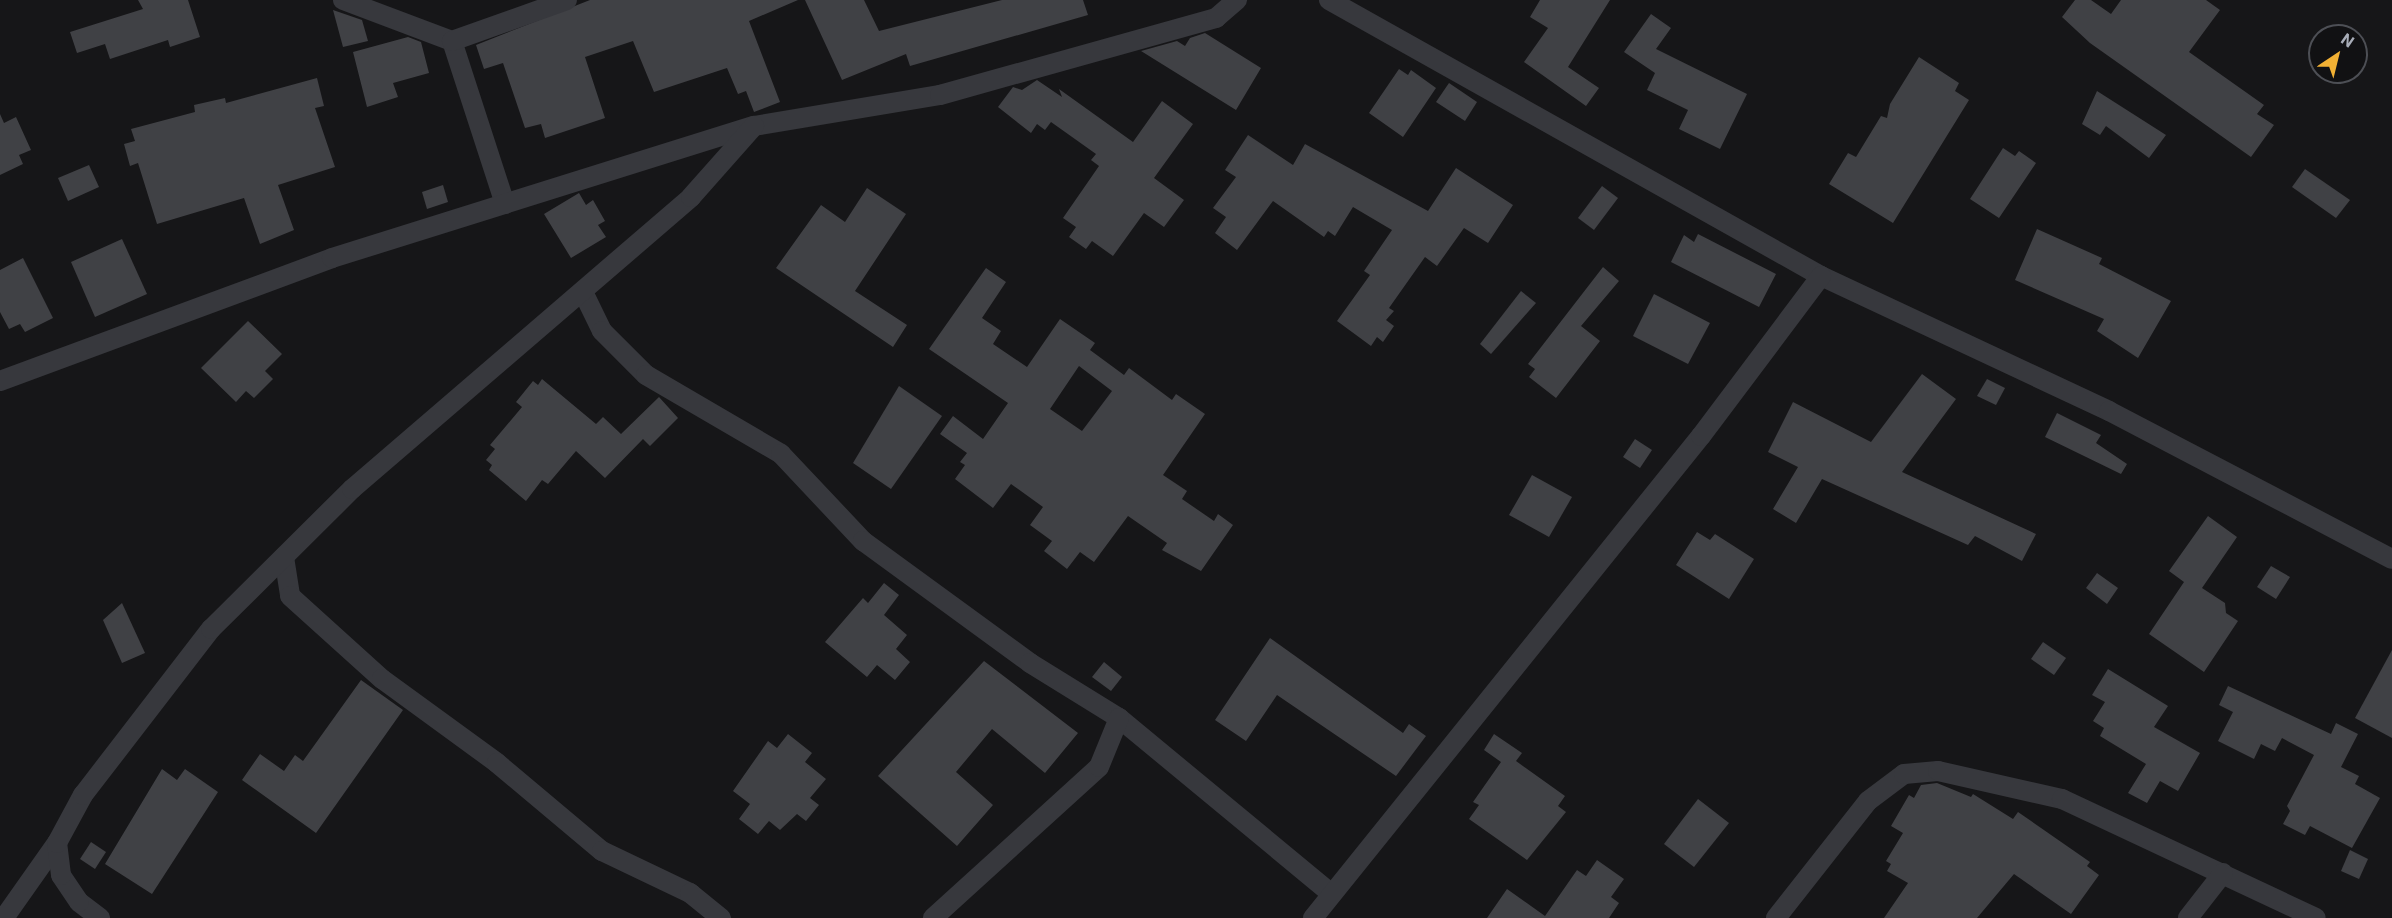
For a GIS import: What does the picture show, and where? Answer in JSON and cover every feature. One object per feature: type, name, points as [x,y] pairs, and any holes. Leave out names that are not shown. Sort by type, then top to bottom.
[{"type":"street","points":[[344,0],[452,41],[567,0]]},
{"type":"street","points":[[0,381],[332,258],[754,126],[940,95],[1216,18],[1237,0]]},
{"type":"street","points":[[1329,0],[1821,276],[2109,411],[2392,559]]},
{"type":"street","points":[[452,41],[505,204]]},
{"type":"street","points":[[4,918],[57,843],[83,795],[211,629],[352,489],[691,197],[754,126]]},
{"type":"street","points":[[1313,918],[1701,436],[1821,276]]},
{"type":"street","points":[[583,292],[602,331],[646,375],[781,454],[863,541],[1030,663],[1119,718],[1332,894]]},
{"type":"street","points":[[284,557],[290,596],[382,679],[497,763],[602,851],[690,893],[721,918]]},
{"type":"street","points":[[933,918],[1099,767],[1119,718]]},
{"type":"street","points":[[1776,918],[1868,801],[1904,774],[1938,771],[2062,799],[2316,918]]},
{"type":"street","points":[[57,843],[61,875],[79,902],[100,918]]},
{"type":"street","points":[[2188,918],[2223,873]]},
{"type":"building","points":[[138,0],[188,0],[200,37],[170,47],[168,40],[110,59],[105,44],[77,53],[70,32],[143,9]]},
{"type":"building","points":[[590,0],[798,0],[749,21],[780,102],[754,112],[746,91],[738,94],[727,68],[654,92],[633,41],[585,57],[605,118],[545,138],[541,124],[525,128],[503,63],[484,69],[476,45]]},
{"type":"building","points":[[805,0],[864,0],[879,31],[1002,0],[1083,0],[1088,15],[910,66],[906,54],[842,80]]},
{"type":"building","points":[[1540,0],[1610,0],[1568,67],[1599,88],[1586,106],[1524,62],[1548,28],[1530,17]]},
{"type":"building","points":[[2075,0],[2091,0],[2111,14],[2121,0],[2206,0],[2220,10],[2189,52],[2264,105],[2257,114],[2274,125],[2251,157],[2090,43],[2062,17]]},
{"type":"building","points":[[333,10],[362,20],[368,41],[343,47]]},
{"type":"building","points":[[1651,14],[1671,28],[1656,49],[1747,94],[1720,149],[1679,129],[1688,110],[1647,90],[1655,73],[1624,52]]},
{"type":"building","points":[[1205,33],[1261,68],[1236,110],[1141,51],[1177,41],[1185,46],[1190,38]]},
{"type":"building","points":[[408,37],[421,42],[429,73],[393,83],[398,97],[367,107],[353,52]]},
{"type":"building","points":[[1919,57],[1959,83],[1955,91],[1969,100],[1893,223],[1829,184],[1848,153],[1856,157],[1881,116],[1887,118],[1890,104]]},
{"type":"building","points":[[1399,69],[1408,75],[1411,70],[1436,88],[1403,137],[1369,113]]},
{"type":"building","points":[[317,78],[324,106],[315,108],[335,167],[278,185],[294,230],[260,244],[244,198],[157,224],[138,163],[130,166],[124,144],[135,141],[131,129],[195,112],[194,105],[225,98],[226,103]]},
{"type":"building","points":[[1037,80],[1062,97],[1059,89],[1133,142],[1162,101],[1193,124],[1154,178],[1184,200],[1164,227],[1144,213],[1113,256],[1092,241],[1086,249],[1069,237],[1076,227],[1063,218],[1099,166],[1091,160],[1096,154],[1051,122],[1045,130],[1037,124],[1031,133],[998,107],[1013,87],[1022,90]]},
{"type":"building","points":[[1449,83],[1477,102],[1465,121],[1436,102]]},
{"type":"building","points":[[2097,91],[2166,135],[2149,158],[2106,126],[2100,135],[2082,124]]},
{"type":"building","points":[[0,114],[4,123],[16,117],[31,150],[19,155],[23,164],[0,175]]},
{"type":"building","points":[[1248,135],[1293,165],[1305,144],[1428,211],[1456,168],[1513,205],[1488,243],[1464,228],[1437,266],[1425,257],[1389,308],[1394,311],[1386,320],[1394,326],[1383,342],[1377,337],[1371,346],[1337,321],[1370,275],[1364,271],[1392,230],[1353,207],[1335,236],[1328,231],[1324,237],[1273,201],[1237,250],[1215,233],[1226,217],[1213,208],[1236,177],[1225,170]]},
{"type":"building","points":[[2003,148],[2015,156],[2019,151],[2036,163],[1999,218],[1970,199]]},
{"type":"building","points":[[89,165],[99,187],[68,201],[58,178]]},
{"type":"building","points":[[2305,169],[2350,200],[2336,218],[2292,187]]},
{"type":"building","points":[[443,185],[448,202],[427,209],[422,192]]},
{"type":"building","points":[[1602,186],[1618,198],[1594,230],[1578,218]]},
{"type":"building","points":[[867,188],[906,214],[855,291],[907,325],[893,347],[776,268],[821,205],[845,222]]},
{"type":"building","points":[[579,193],[586,205],[593,200],[605,221],[598,225],[606,237],[571,258],[544,214]]},
{"type":"building","points":[[2037,229],[2102,258],[2099,264],[2171,301],[2138,358],[2097,331],[2104,319],[2015,280]]},
{"type":"building","points":[[1698,234],[1776,274],[1759,307],[1671,262],[1684,235],[1694,242]]},
{"type":"building","points":[[122,239],[147,294],[95,317],[71,262]]},
{"type":"building","points":[[23,258],[53,318],[25,332],[20,324],[9,329],[0,312],[0,270]]},
{"type":"building","points":[[1603,267],[1619,281],[1581,326],[1600,341],[1556,398],[1529,377],[1535,369],[1528,364]]},
{"type":"building","points":[[986,268],[1006,282],[982,318],[1001,331],[993,344],[1027,367],[1060,319],[1095,343],[1090,350],[1124,375],[1129,368],[1172,400],[1176,394],[1205,414],[1163,475],[1187,491],[1182,499],[1214,521],[1218,514],[1233,525],[1201,571],[1162,550],[1167,543],[1128,516],[1094,562],[1080,552],[1067,569],[1044,551],[1052,541],[1030,525],[1043,507],[1011,484],[993,508],[955,479],[965,465],[960,462],[967,453],[940,434],[953,416],[983,439],[1008,403],[929,349]],"holes":[[[1079,366],[1112,391],[1082,431],[1050,409]]]},
{"type":"building","points":[[1521,291],[1536,303],[1491,354],[1480,344]]},
{"type":"building","points":[[1654,294],[1710,323],[1688,364],[1633,336]]},
{"type":"building","points":[[248,321],[282,354],[265,371],[273,379],[254,398],[246,391],[236,402],[201,368]]},
{"type":"building","points":[[1922,374],[1956,399],[1902,472],[2036,534],[2022,561],[1975,536],[1968,545],[1822,479],[1796,523],[1773,509],[1798,467],[1768,452],[1793,402],[1871,442]]},
{"type":"building","points":[[542,379],[596,424],[603,417],[621,434],[659,397],[678,418],[650,446],[643,439],[605,478],[576,451],[548,484],[542,480],[526,501],[489,470],[492,465],[486,460],[495,449],[490,445],[522,407],[516,402],[533,381],[538,385]]},
{"type":"building","points":[[1987,379],[2005,388],[1996,405],[1977,396]]},
{"type":"building","points":[[899,386],[942,416],[891,489],[853,463]]},
{"type":"building","points":[[2057,413],[2101,435],[2096,443],[2127,464],[2121,474],[2045,437]]},
{"type":"building","points":[[1635,439],[1652,450],[1640,468],[1623,457]]},
{"type":"building","points":[[1532,475],[1572,497],[1549,537],[1509,515]]},
{"type":"building","points":[[2208,516],[2237,537],[2202,588],[2225,603],[2226,613],[2238,621],[2204,672],[2149,634],[2184,582],[2169,571]]},
{"type":"building","points":[[1697,532],[1710,540],[1715,534],[1754,559],[1729,599],[1676,565]]},
{"type":"building","points":[[2271,566],[2290,577],[2276,599],[2257,587]]},
{"type":"building","points":[[2097,573],[2118,588],[2107,604],[2086,588]]},
{"type":"building","points":[[884,583],[899,595],[884,615],[907,635],[896,649],[910,662],[895,680],[877,665],[867,677],[825,642],[863,598],[868,603]]},
{"type":"building","points":[[122,603],[145,653],[122,663],[103,620]]},
{"type":"building","points":[[1270,638],[1403,733],[1409,724],[1426,736],[1396,776],[1277,695],[1246,741],[1215,720]]},
{"type":"building","points":[[2043,642],[2066,658],[2054,675],[2031,659]]},
{"type":"building","points":[[2392,650],[2392,738],[2355,718]]},
{"type":"building","points":[[984,661],[1078,733],[1045,773],[992,729],[956,772],[993,805],[957,846],[878,776]]},
{"type":"building","points":[[1104,662],[1122,677],[1111,691],[1092,677]]},
{"type":"building","points":[[2108,669],[2168,706],[2154,727],[2200,753],[2178,791],[2160,781],[2147,803],[2128,793],[2146,764],[2100,736],[2104,728],[2093,721],[2105,702],[2092,695]]},
{"type":"building","points":[[361,680],[403,710],[316,833],[242,780],[260,754],[284,771],[295,755],[303,761]]},
{"type":"building","points":[[2228,686],[2331,734],[2336,723],[2358,734],[2341,767],[2359,776],[2355,784],[2380,798],[2352,848],[2310,826],[2305,835],[2283,824],[2290,811],[2287,806],[2314,755],[2282,738],[2275,751],[2261,744],[2254,759],[2218,741],[2233,712],[2219,705]]},
{"type":"building","points":[[788,734],[812,753],[805,762],[826,779],[810,798],[819,805],[806,821],[797,814],[780,830],[769,821],[758,834],[739,819],[750,804],[733,791],[768,741],[777,748]]},
{"type":"building","points":[[1494,734],[1522,753],[1516,761],[1565,796],[1558,806],[1566,812],[1527,860],[1469,819],[1479,805],[1473,802],[1501,762],[1484,750]]},
{"type":"building","points":[[162,769],[177,780],[185,769],[218,792],[152,894],[105,864]]},
{"type":"building","points":[[1937,783],[1971,797],[1973,794],[2013,819],[2018,812],[2090,862],[2087,866],[2099,875],[2071,914],[2014,874],[1977,918],[1884,918],[1908,883],[1887,871],[1891,864],[1886,861],[1903,833],[1891,826],[1909,795],[1914,798],[1921,785]]},
{"type":"building","points":[[1698,799],[1729,823],[1694,867],[1664,844]]},
{"type":"building","points":[[91,842],[106,852],[95,869],[80,859]]},
{"type":"building","points":[[2350,850],[2368,859],[2359,879],[2341,871]]},
{"type":"building","points":[[1597,860],[1624,879],[1611,897],[1619,903],[1609,918],[1487,918],[1507,889],[1545,916],[1577,870],[1586,876]]}]
